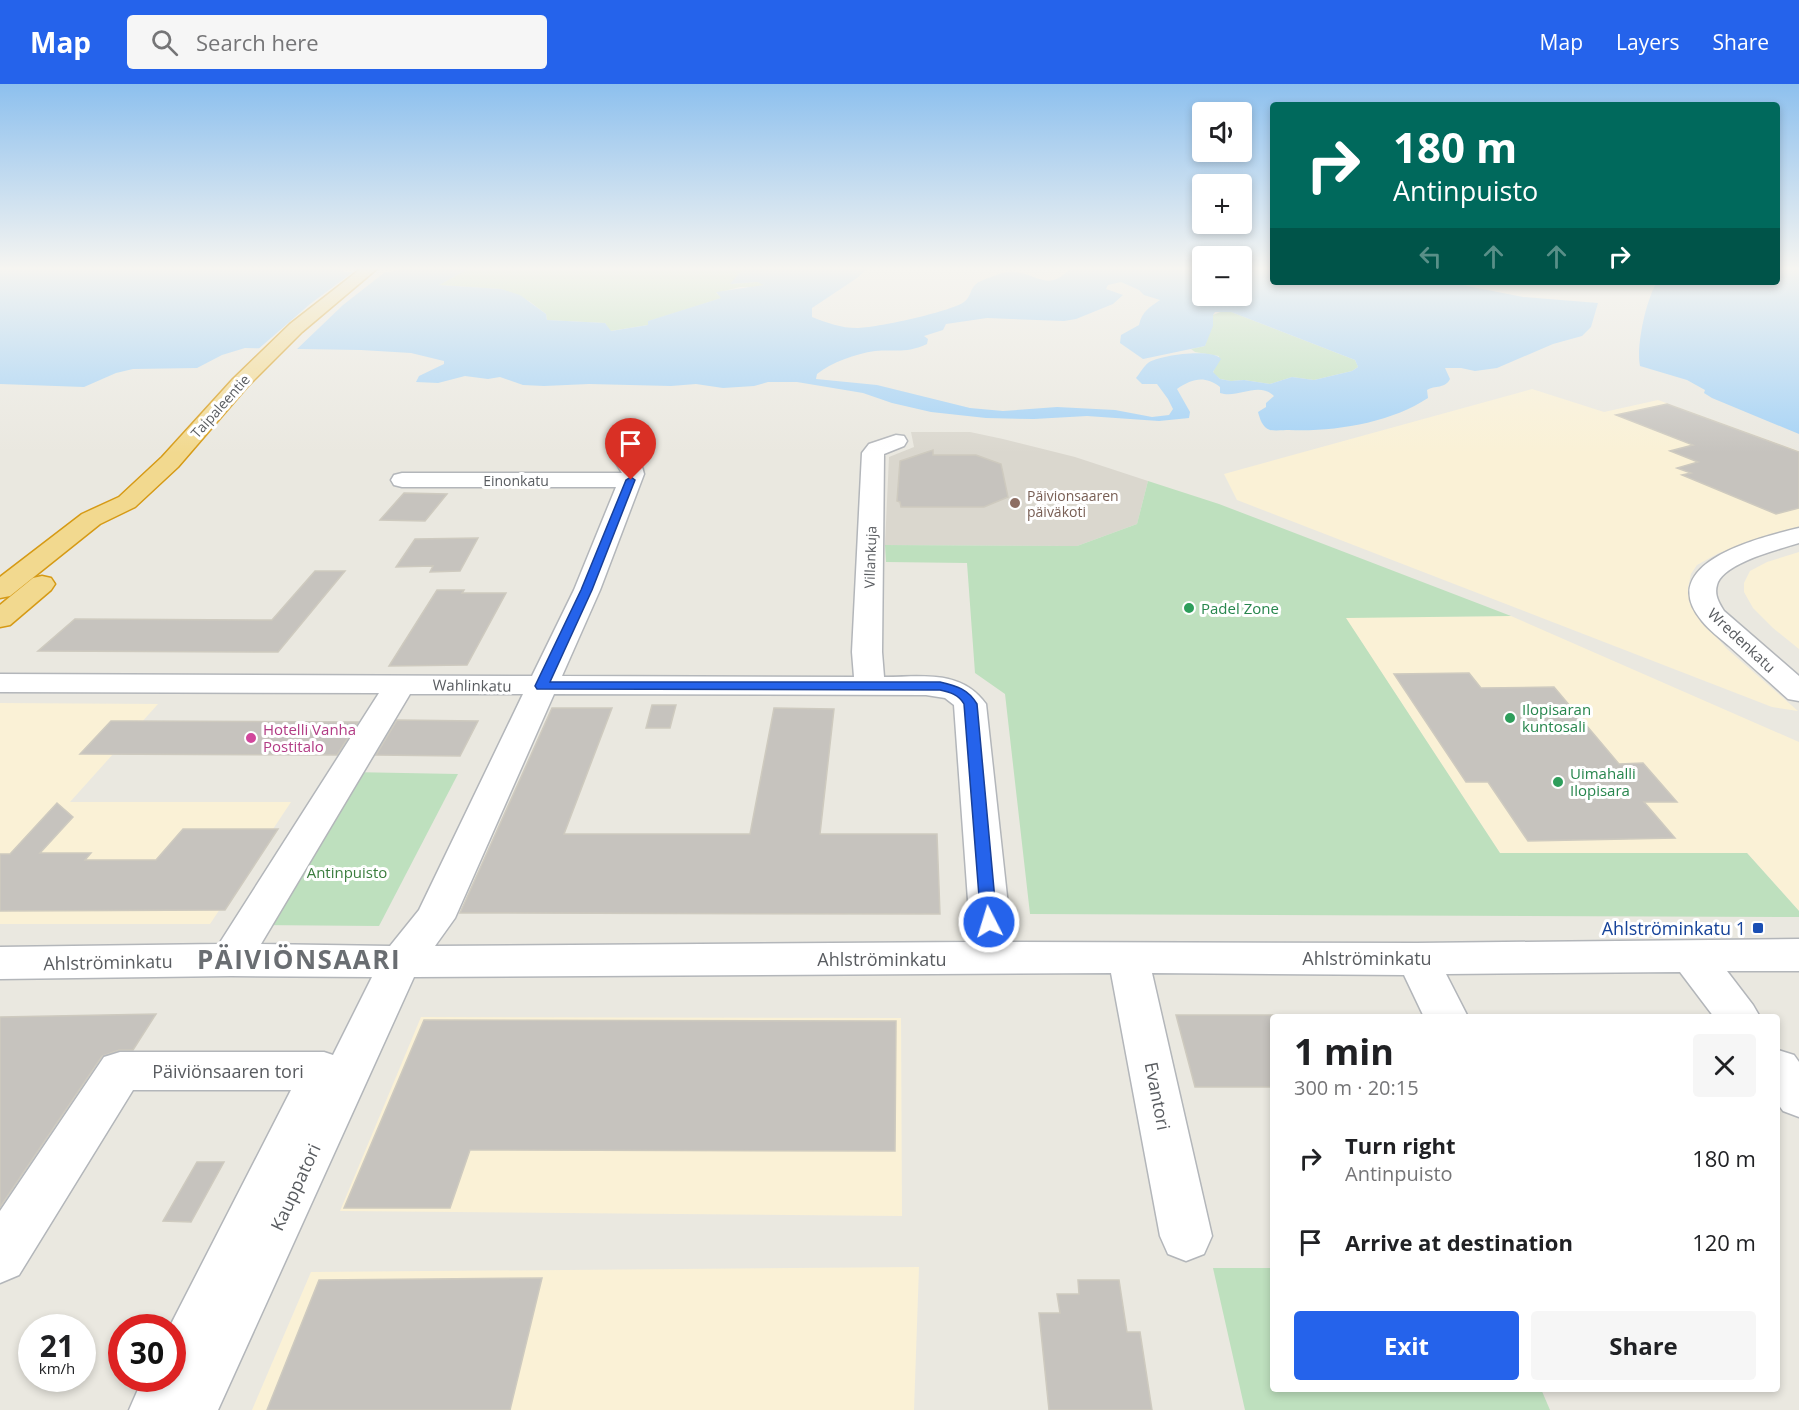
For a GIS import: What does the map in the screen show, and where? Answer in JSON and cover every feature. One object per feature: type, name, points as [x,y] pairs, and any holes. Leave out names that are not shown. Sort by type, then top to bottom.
[{"type":"highway","name":"Taipaleentie","points":[[0,619],[116,520],[127,502],[170,462],[271,351],[296,329]]},
{"type":"highway","name":"Taipaleentie","points":[[0,590],[91,519],[127,502]]},
{"type":"street","name":"Villankuja","points":[[870,686],[867,652],[873,453],[896,441]]},
{"type":"street","points":[[400,962],[435,918],[587,590],[631,480],[633,468],[622,455]]},
{"type":"street","name":"Einonkatu","points":[[402,480],[631,480]]},
{"type":"street","name":"Wredenkatu","points":[[1799,535],[1748,551],[1721,565],[1704,580],[1701,595],[1703,604],[1712,616],[1799,692]]},
{"type":"street","name":"Wahlinkatu","points":[[0,683],[940,686],[965,696],[970,704],[993,958]]},
{"type":"street","points":[[231,960],[400,684]]},
{"type":"street","name":"Ahlströminkatu","points":[[0,963],[1127,957],[1417,959],[1799,955]]},
{"type":"street","points":[[1691,956],[1736,1014]]},
{"type":"street","name":"Evantori","points":[[1127,957],[1139,1001],[1186,1236]]},
{"type":"street","points":[[1417,959],[1444,1014]]},
{"type":"street","name":"Kauppatori","points":[[188,1410],[400,962]]},
{"type":"street","name":"Päiviönsaaren tori","points":[[0,1257],[120,1071],[324,1071],[158,1410]]},
{"type":"street","points":[[1780,1072],[1799,1097]]},
{"type":"shaded area","points":[[1532,389],[1604,412],[1658,400],[1799,451],[1799,528],[1719,553],[1697,565],[1691,574],[1688,588],[1690,604],[1727,649],[1798,711],[1772,707],[1237,500],[1224,474]]},
{"type":"shaded area","name":"Päivionsaaren päiväkoti","points":[[911,432],[970,432],[1075,457],[1148,481],[1137,524],[1077,546],[885,545],[889,457],[914,447]]},
{"type":"shaded area","points":[[1799,552],[1799,649],[1753,608],[1744,592],[1744,583],[1750,571],[1767,562]]},
{"type":"shaded area","points":[[1511,616],[1799,742],[1799,911],[1747,853],[1500,853],[1345,617]]},
{"type":"shaded area","points":[[0,703],[158,704],[70,802],[291,802],[210,924],[0,924]]},
{"type":"shaded area","points":[[421,1017],[901,1018],[902,1216],[340,1211]]},
{"type":"shaded area","points":[[919,1267],[914,1410],[252,1410],[311,1272]]},
{"type":"green space","points":[[1209,329],[1275,329],[1355,360],[1358,367],[1352,371],[1314,380],[1292,377],[1270,384],[1244,380],[1231,381],[1220,379],[1213,373],[1219,356],[1195,352],[1191,349],[1205,346]]},
{"type":"green space","points":[[1148,481],[1219,504],[1511,616],[1346,618],[1500,853],[1747,853],[1799,911],[1799,917],[1030,914],[1005,694],[975,673],[967,563],[886,562],[885,545],[1077,546],[1137,524]]},
{"type":"green space","name":"Antinpuisto","points":[[349,772],[458,774],[379,926],[251,925]]},
{"type":"green space","points":[[1213,1268],[1270,1268],[1270,1392],[1542,1392],[1550,1410],[1245,1410]]},
{"type":"water","points":[[0,329],[609,329],[611,331],[624,329],[944,329],[924,336],[928,339],[927,344],[919,347],[907,350],[875,351],[852,356],[823,370],[817,374],[816,379],[877,385],[970,408],[1003,411],[1057,407],[1115,410],[1152,417],[1169,415],[1173,409],[1157,384],[1142,384],[1136,378],[1148,363],[1163,357],[1197,353],[1216,356],[1221,359],[1213,372],[1220,379],[1270,384],[1292,377],[1314,380],[1352,371],[1358,367],[1355,360],[1275,329],[1589,329],[1582,336],[1553,344],[1497,368],[1475,371],[1445,368],[1450,379],[1448,382],[1443,386],[1427,390],[1428,398],[1397,414],[1361,424],[1306,430],[1270,430],[1263,425],[1258,412],[1266,407],[1266,403],[1274,396],[1268,392],[1255,390],[1234,394],[1220,393],[1220,387],[1203,380],[1193,381],[1177,389],[1190,412],[1189,418],[1159,421],[1087,416],[1034,419],[986,418],[931,412],[892,403],[863,393],[797,382],[768,382],[754,386],[723,388],[696,384],[544,386],[523,385],[500,377],[488,379],[465,376],[438,383],[416,382],[419,376],[444,364],[444,361],[411,353],[361,350],[245,348],[222,355],[197,368],[133,369],[116,373],[84,387],[0,384]]},
{"type":"water","points":[[1132,329],[1212,329],[1205,346],[1143,359],[1120,343],[1121,335]]},
{"type":"water","points":[[1642,329],[1799,329],[1799,434],[1712,398],[1704,393],[1705,390],[1687,380],[1640,366],[1639,347]]},
{"type":"pier","points":[[281,329],[318,329],[295,351],[256,351]]},
{"type":"building","points":[[1667,404],[1799,452],[1799,508],[1776,514],[1682,475],[1691,473],[1677,468],[1698,462],[1670,451],[1693,445],[1616,415]]},
{"type":"building","points":[[933,450],[933,455],[976,455],[1001,464],[1008,497],[984,507],[901,507],[900,502],[897,501],[900,461]]},
{"type":"building","points":[[404,493],[447,494],[425,521],[380,520]]},
{"type":"building","points":[[478,538],[460,571],[430,572],[433,566],[396,567],[415,539]]},
{"type":"building","points":[[315,571],[345,571],[278,652],[38,651],[75,619],[272,620]]},
{"type":"building","points":[[437,590],[464,590],[462,593],[506,593],[467,665],[389,666]]},
{"type":"building","points":[[1469,673],[1481,688],[1554,687],[1619,764],[1643,763],[1677,802],[1644,802],[1675,838],[1528,841],[1488,782],[1466,782],[1394,674]]},
{"type":"building","points":[[652,705],[676,705],[670,728],[646,728]]},
{"type":"building","points":[[552,708],[612,708],[564,834],[750,834],[774,708],[834,709],[820,834],[937,834],[940,914],[460,913]]},
{"type":"building","points":[[397,720],[478,721],[460,756],[376,755]]},
{"type":"building","name":"Hotelli Vanha Postitalo","points":[[111,721],[358,722],[337,755],[80,754]]},
{"type":"building","points":[[57,803],[73,817],[40,853],[91,853],[85,860],[156,860],[183,829],[278,829],[225,910],[0,911],[0,854],[10,854]]},
{"type":"building","points":[[156,1014],[133,1050],[119,1050],[102,1056],[0,1207],[0,1017]]},
{"type":"building","points":[[1176,1015],[1270,1015],[1270,1087],[1195,1087]]},
{"type":"building","points":[[424,1020],[896,1021],[895,1151],[470,1150],[450,1208],[344,1208]]},
{"type":"building","points":[[197,1162],[224,1162],[191,1222],[163,1221]]},
{"type":"building","points":[[542,1278],[510,1410],[267,1410],[319,1280]]},
{"type":"building","points":[[1078,1280],[1119,1280],[1127,1332],[1140,1332],[1152,1410],[1049,1410],[1039,1313],[1060,1313],[1057,1294],[1079,1294]]},
{"type":"place","name":"Päivionsaaren päiväkoti","points":[[1015,503]]},
{"type":"place","name":"Padel Zone","points":[[1189,608]]},
{"type":"place","name":"Ilopisaran kuntosali","points":[[1510,718]]},
{"type":"place","name":"Hotelli Vanha Postitalo","points":[[251,738]]},
{"type":"place","name":"Uimahalli Ilopisara","points":[[1558,782]]},
{"type":"place","name":"Ahlströminkatu 1","points":[[1758,928]]},
{"type":"district","name":"PÄIVIÖNSAARI","points":[[299,959]]},
{"type":"route","points":[[631,480],[587,590],[542,686],[940,686],[954,690],[965,696],[970,704],[989,922]]}]
